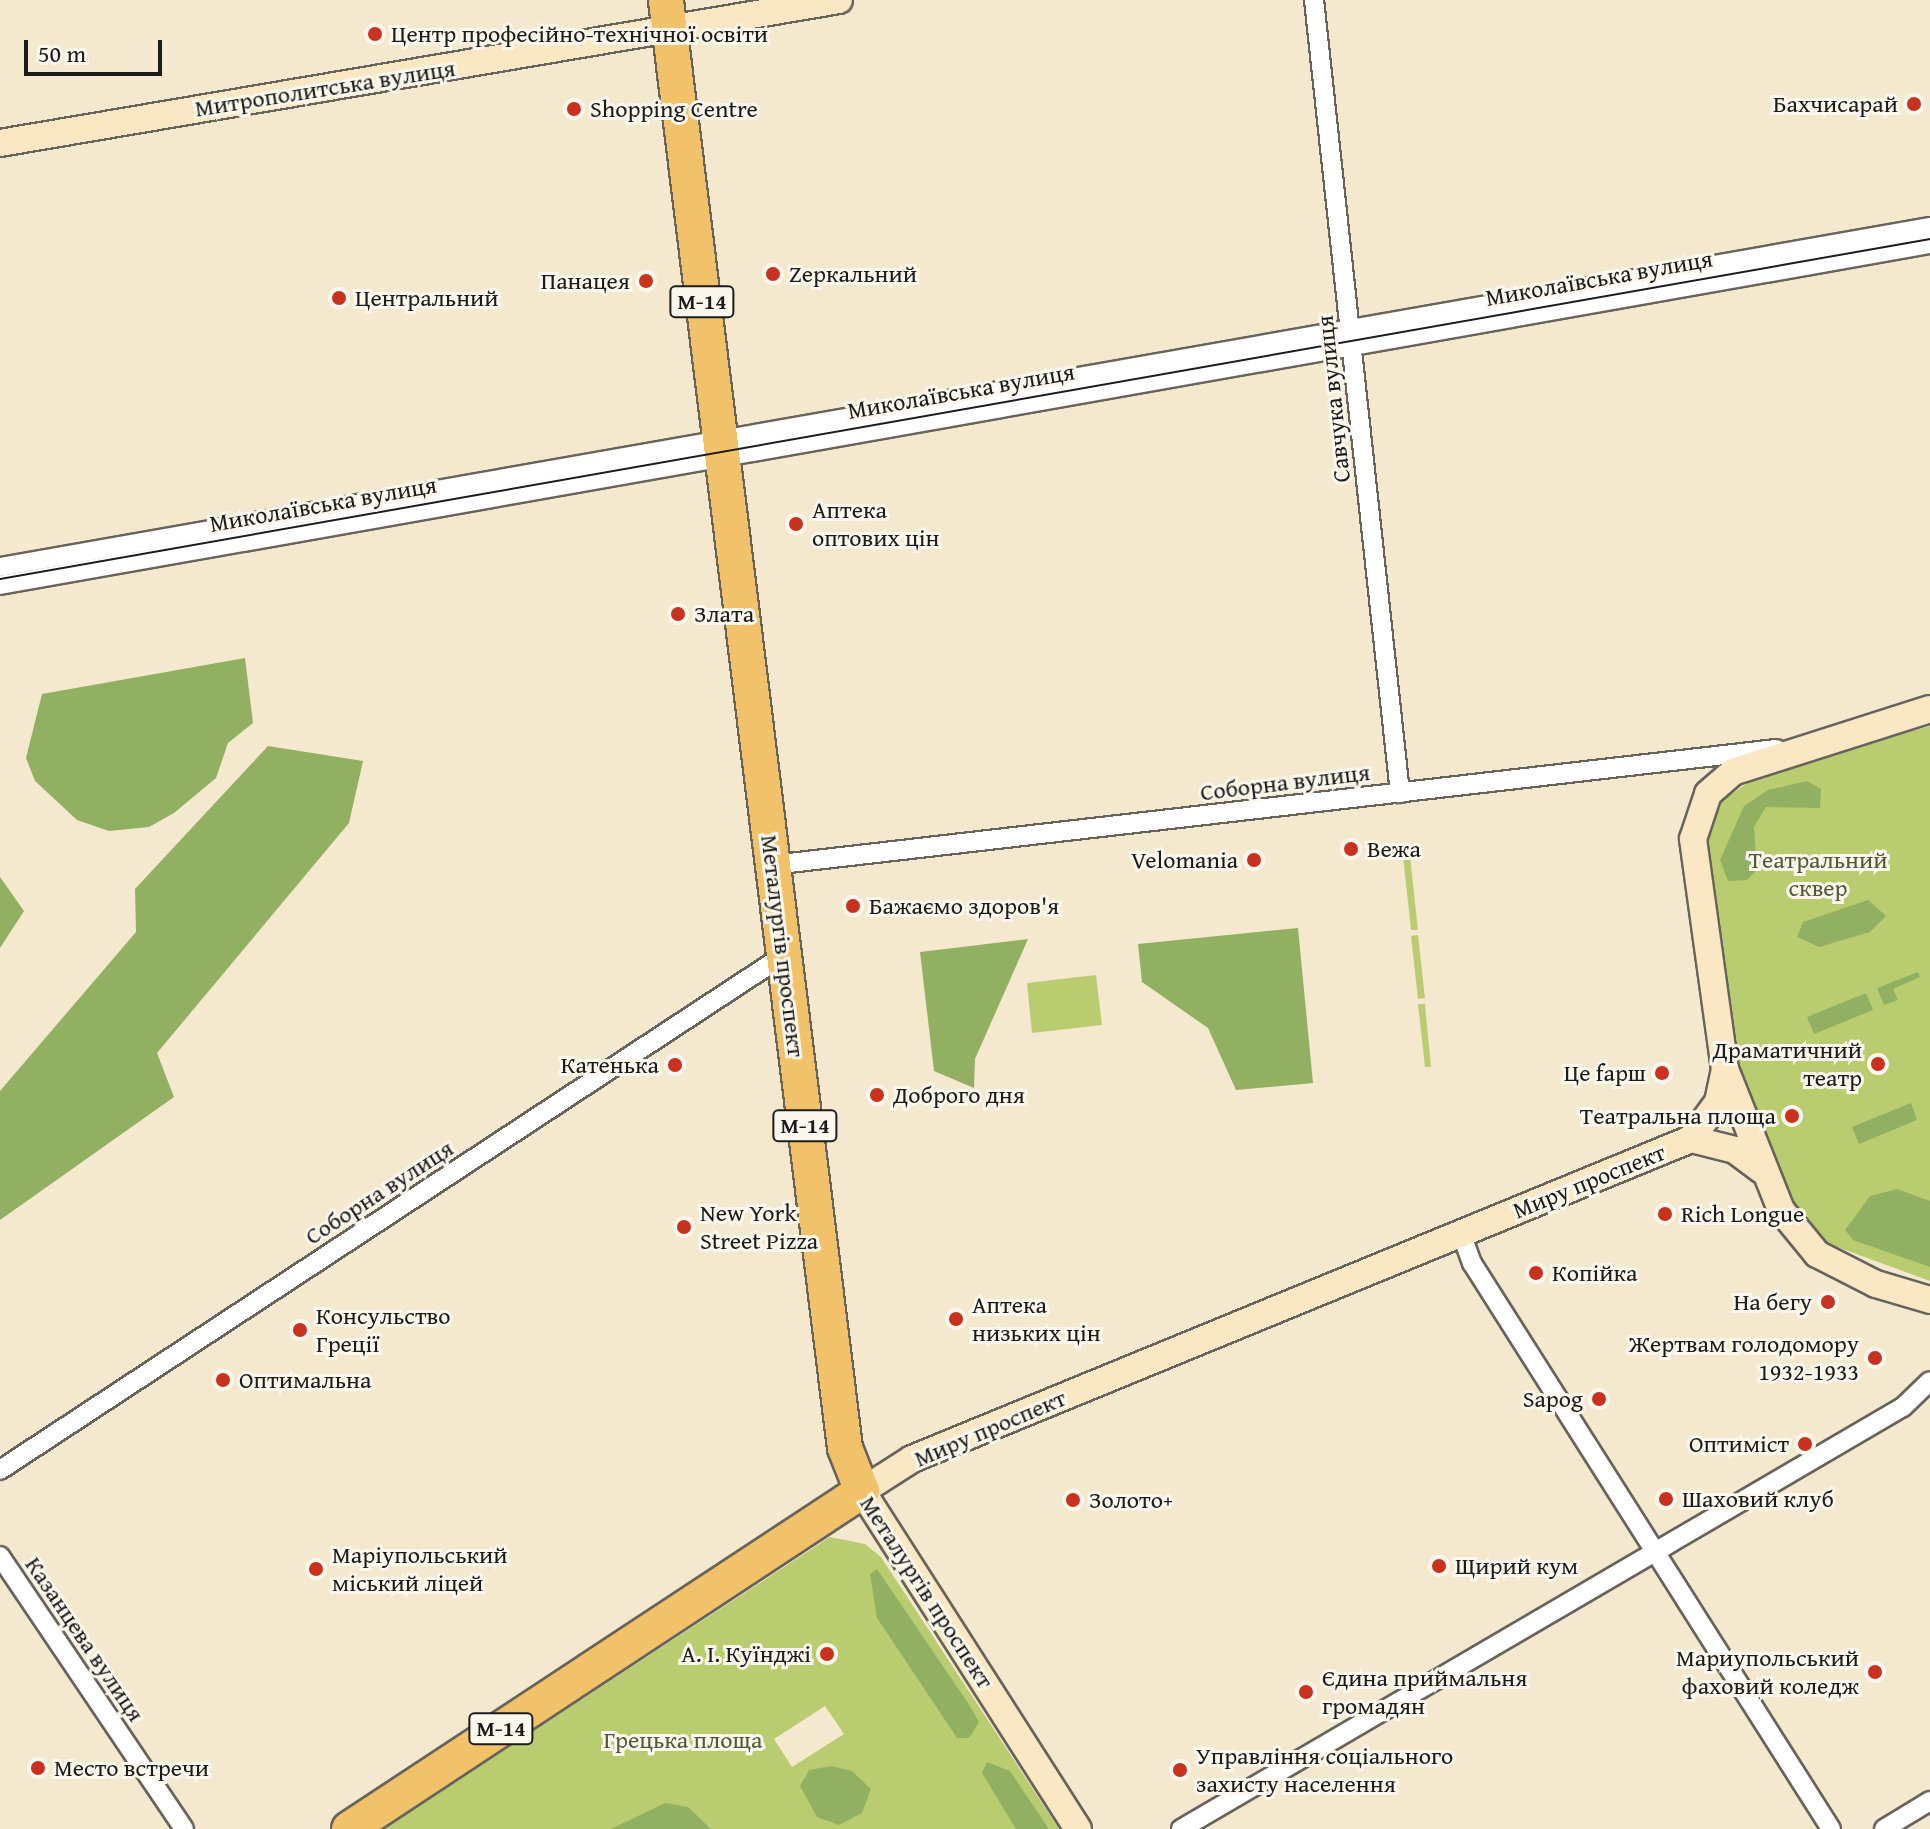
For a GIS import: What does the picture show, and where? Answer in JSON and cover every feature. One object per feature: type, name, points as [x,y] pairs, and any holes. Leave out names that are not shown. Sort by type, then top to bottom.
[{"type":"highway","name":"Металургів проспект","points":[[667,16],[845,1448],[862,1491]]},
{"type":"highway","name":"Миру проспект","points":[[349,1829],[862,1491]]},
{"type":"main road","name":"Митрополитська вулиця","points":[[0,143],[667,16],[839,0]]},
{"type":"main road","name":"Миру проспект","points":[[1930,709],[1803,746],[1726,777],[1695,823],[1697,892],[1725,1069],[1762,1170],[1791,1227],[1817,1254],[1876,1284],[1930,1300]]},
{"type":"main road","name":"Миру проспект","points":[[862,1491],[912,1459],[1691,1139],[1718,1102],[1725,1069]]},
{"type":"main road","name":"Миру проспект","points":[[1691,1139],[1735,1150],[1762,1170]]},
{"type":"main road","name":"Металургів проспект","points":[[862,1491],[1078,1829]]},
{"type":"street","name":"Савчука вулиця","points":[[1314,0],[1400,793]]},
{"type":"street","name":"Миколаївська вулиця","points":[[1351,338],[1930,227]]},
{"type":"street","name":"Миколаївська вулиця","points":[[0,585],[462,495],[721,449],[1351,338],[1930,244]]},
{"type":"street","name":"Миколаївська вулиця","points":[[0,567],[462,495]]},
{"type":"street","name":"Соборна вулиця","points":[[772,865],[1803,746]]},
{"type":"street","name":"Соборна вулиця","points":[[0,1470],[784,955]]},
{"type":"street","points":[[1461,1233],[1472,1263],[1831,1829]]},
{"type":"street","points":[[1181,1829],[1903,1407],[1930,1381]]},
{"type":"street","name":"Казанцева вулиця","points":[[0,1556],[184,1829]]},
{"type":"street","points":[[1884,1829],[1930,1801]]},
{"type":"green space","points":[[245,658],[253,723],[228,743],[216,778],[174,813],[149,827],[109,831],[77,820],[35,781],[26,758],[42,694]]},
{"type":"green space","name":"Театральний сквер","points":[[1930,726],[1930,1281],[1829,1244],[1791,1205],[1734,1061],[1706,846],[1721,802],[1758,775]]},
{"type":"green space","points":[[268,746],[363,761],[349,823],[157,1053],[174,1097],[0,1220],[0,1091],[136,932],[135,889]]},
{"type":"green space","points":[[1807,781],[1821,789],[1820,808],[1766,807],[1754,827],[1757,870],[1747,880],[1728,881],[1720,860],[1744,806],[1768,790]]},
{"type":"green space","points":[[1403,856],[1410,856],[1418,930],[1411,930]]},
{"type":"green space","points":[[0,877],[24,911],[0,948]]},
{"type":"green space","points":[[1868,900],[1886,916],[1870,932],[1819,947],[1797,937],[1803,922]]},
{"type":"green space","points":[[1298,928],[1313,1083],[1236,1090],[1208,1028],[1142,982],[1138,944]]},
{"type":"green space","points":[[1418,935],[1425,998],[1418,999],[1411,936]]},
{"type":"green space","points":[[1028,939],[975,1059],[974,1088],[934,1071],[920,952]]},
{"type":"green space","points":[[1918,972],[1920,977],[1893,989],[1898,1000],[1884,1005],[1877,988]]},
{"type":"green space","points":[[1096,975],[1102,1025],[1032,1033],[1027,983]]},
{"type":"green space","points":[[1866,993],[1873,1010],[1814,1034],[1807,1017]]},
{"type":"green space","points":[[1418,1004],[1425,1004],[1431,1067],[1425,1067]]},
{"type":"green space","points":[[1911,1103],[1917,1120],[1859,1144],[1852,1127]]},
{"type":"green space","points":[[1897,1189],[1930,1201],[1930,1267],[1853,1240],[1845,1230],[1870,1196]]},
{"type":"green space","name":"Грецька площа","points":[[830,1537],[865,1544],[881,1557],[1059,1829],[384,1829]],"holes":[[[825,1706],[844,1734],[792,1767],[774,1739]]]},
{"type":"green space","points":[[877,1569],[979,1722],[969,1738],[957,1738],[877,1618],[870,1574]]},
{"type":"green space","points":[[987,1762],[1010,1771],[1049,1829],[1016,1829],[982,1773]]},
{"type":"green space","points":[[831,1766],[852,1771],[871,1789],[862,1813],[839,1825],[817,1817],[800,1786],[809,1770]]},
{"type":"green space","points":[[665,1803],[688,1807],[711,1829],[611,1829]]},
{"type":"tram line","points":[[0,579],[1930,239]]},
{"type":"place","name":"Центр професійно-технічної освіти","points":[[375,34]]},
{"type":"place","name":"Бахчисарай","points":[[1914,104]]},
{"type":"place","name":"Shopping Centre","points":[[574,109]]},
{"type":"place","name":"Zеркальний","points":[[773,274]]},
{"type":"place","name":"Панацея","points":[[646,281]]},
{"type":"place","name":"Центральний","points":[[339,298]]},
{"type":"place","name":"Аптека оптових цін","points":[[796,524]]},
{"type":"place","name":"Злата","points":[[678,614]]},
{"type":"place","name":"Вежа","points":[[1351,849]]},
{"type":"place","name":"Velomania","points":[[1254,860]]},
{"type":"place","name":"Бажаємо здоров'я","points":[[853,906]]},
{"type":"place","name":"Драматичний театр","points":[[1878,1064]]},
{"type":"place","name":"Катенька","points":[[675,1065]]},
{"type":"place","name":"Це fарш","points":[[1662,1073]]},
{"type":"place","name":"Доброго дня","points":[[877,1095]]},
{"type":"place","name":"Театральна площа","points":[[1792,1116]]},
{"type":"place","name":"Rich Longue","points":[[1665,1214]]},
{"type":"place","name":"New York Street Pizza","points":[[684,1227]]},
{"type":"place","name":"Копійка","points":[[1536,1273]]},
{"type":"place","name":"На бегу","points":[[1828,1302]]},
{"type":"place","name":"Аптека низьких цін","points":[[956,1319]]},
{"type":"place","name":"Консульство Греції","points":[[300,1330]]},
{"type":"place","name":"Жертвам голодомору 1932-1933","points":[[1875,1358]]},
{"type":"place","name":"Оптимальна","points":[[223,1380]]},
{"type":"place","name":"Sapog","points":[[1599,1399]]},
{"type":"place","name":"Оптиміст","points":[[1805,1444]]},
{"type":"place","name":"Шаховий клуб","points":[[1666,1499]]},
{"type":"place","name":"Золото+","points":[[1073,1500]]},
{"type":"place","name":"Щирий кум","points":[[1439,1566]]},
{"type":"place","name":"Маріупольський міський ліцей","points":[[316,1569]]},
{"type":"place","name":"А. І. Куїнджі","points":[[827,1654]]},
{"type":"place","name":"Мариупольський фаховий коледж","points":[[1875,1672]]},
{"type":"place","name":"Єдина приймальня громадян","points":[[1306,1692]]},
{"type":"place","name":"Место встречи","points":[[38,1768]]},
{"type":"place","name":"Управління соціального захисту населення","points":[[1180,1770]]}]
